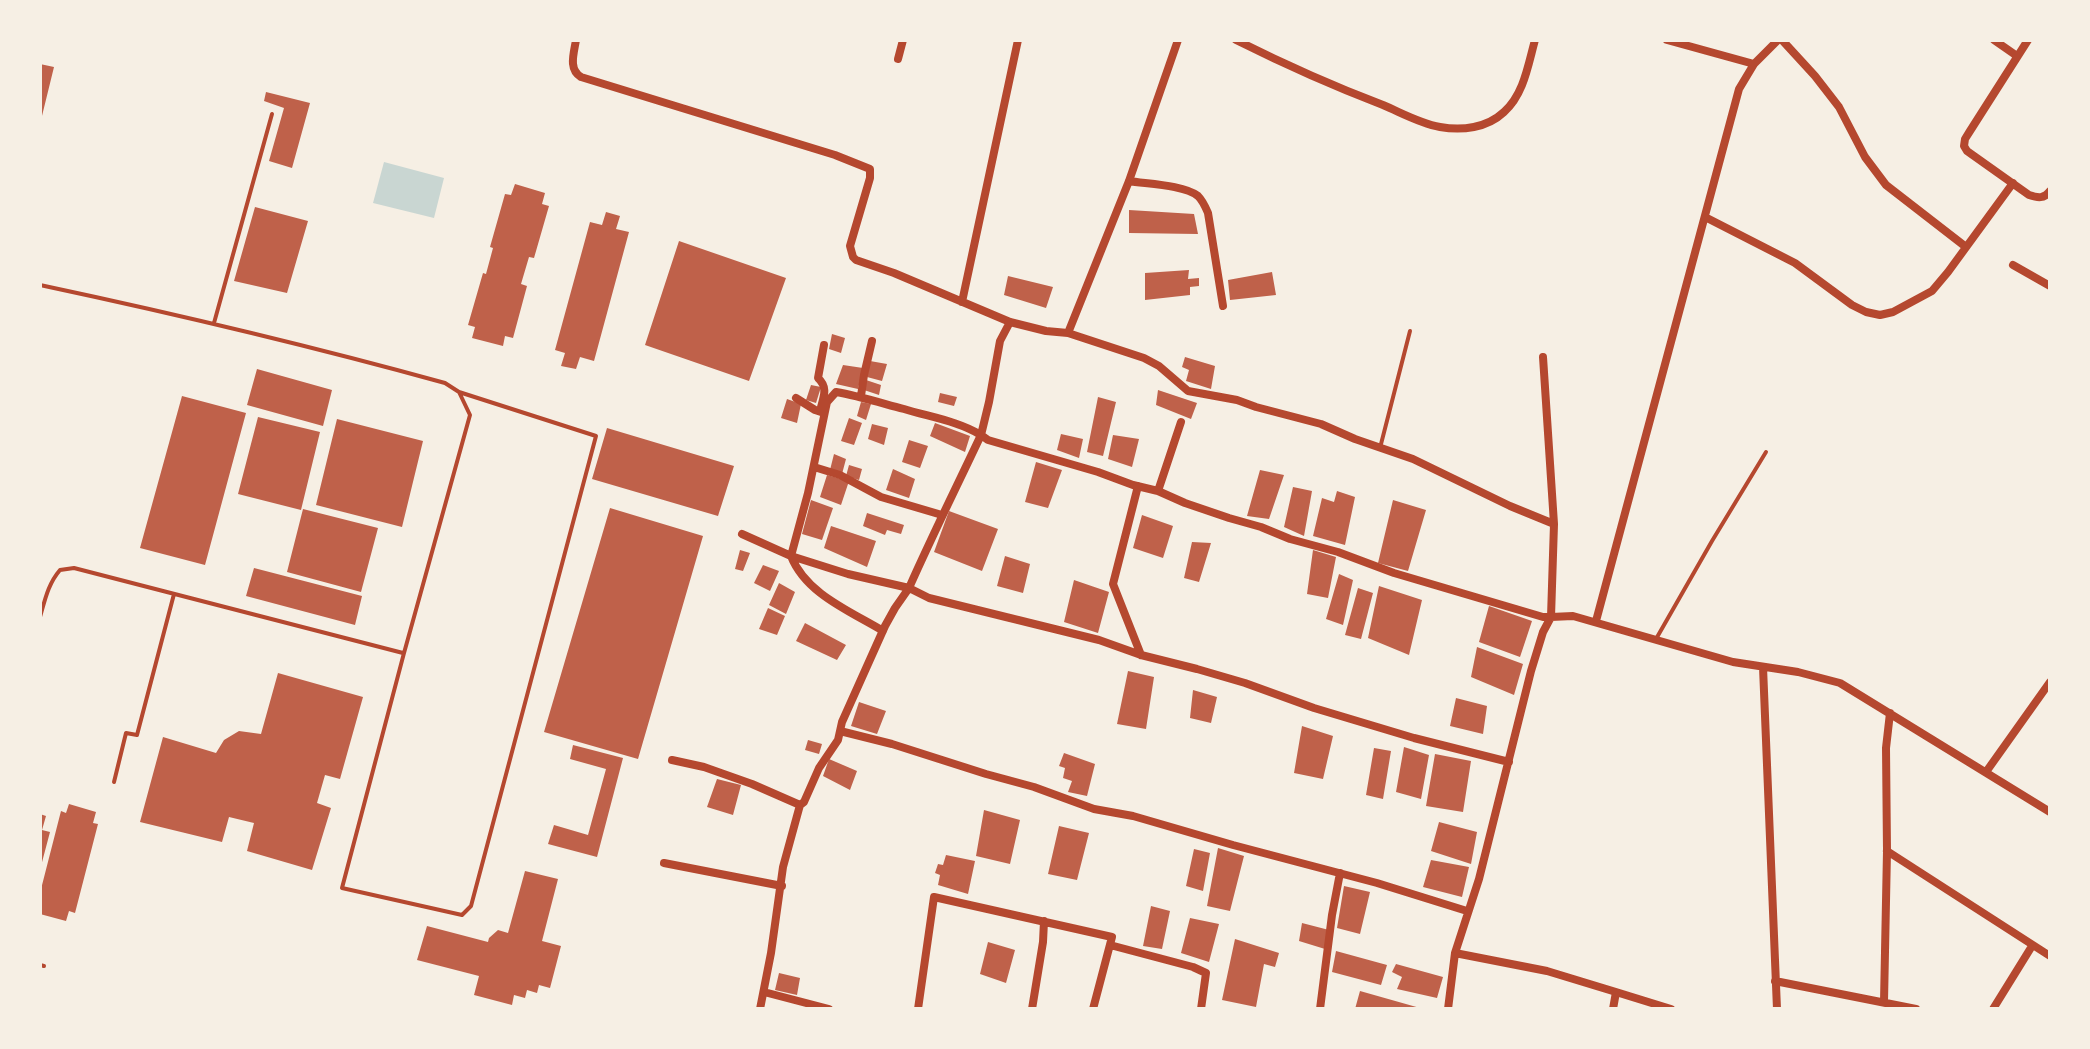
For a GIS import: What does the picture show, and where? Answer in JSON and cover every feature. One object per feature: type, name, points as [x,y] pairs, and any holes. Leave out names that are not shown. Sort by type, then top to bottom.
[{"type":"street","points":[[576,40],[573,68],[581,77],[870,169],[850,246],[856,260],[1010,322],[1068,333],[1123,350],[1159,366],[1188,391],[1237,400],[1321,424],[1413,459],[1554,524]]},
{"type":"street","points":[[898,59],[903,40]]},
{"type":"street","points":[[962,302],[1018,40]]},
{"type":"street","points":[[1068,333],[1129,181],[1178,40]]},
{"type":"street","points":[[1236,40],[1422,123],[1467,129],[1484,125],[1502,114],[1516,98],[1535,40]]},
{"type":"street","points":[[1667,40],[1754,64]]},
{"type":"street","points":[[1596,621],[1739,89],[1754,64],[1780,40],[1815,76],[1839,107],[1865,157],[1886,185],[1966,247]]},
{"type":"street","points":[[1994,40],[2017,56]]},
{"type":"street","points":[[2028,40],[1965,139],[1964,146],[2029,195],[2039,198],[2047,196],[2050,191]]},
{"type":"street","points":[[1129,181],[1188,191],[1204,204],[1223,306]]},
{"type":"street","points":[[1705,217],[1795,263],[1852,305],[1880,315],[1893,312],[1932,291],[2013,183]]},
{"type":"street","points":[[2013,265],[2050,286]]},
{"type":"street","points":[[760,1009],[783,867],[800,805],[838,740],[842,722],[866,666],[895,608],[909,588],[962,479],[981,435],[1000,341],[1010,322]]},
{"type":"street","points":[[861,396],[872,341]]},
{"type":"street","points":[[824,345],[818,378],[826,388],[823,412],[814,467],[791,556],[796,569],[816,591],[883,631]]},
{"type":"street","points":[[1448,1009],[1455,953],[1479,879],[1531,671],[1551,617],[1554,524],[1543,357]]},
{"type":"street","points":[[826,388],[943,419],[988,440],[1158,491],[1185,503],[1394,573],[1543,617],[1573,616],[1596,621],[1733,662],[1840,683],[2050,812]]},
{"type":"street","points":[[823,412],[836,392]]},
{"type":"street","points":[[796,398],[823,412]]},
{"type":"street","points":[[1158,491],[1181,422]]},
{"type":"street","points":[[814,467],[840,475],[881,497],[942,515]]},
{"type":"street","points":[[1138,486],[1113,584],[1141,655]]},
{"type":"street","points":[[742,534],[791,556],[848,574],[909,588],[929,598],[1099,640],[1414,738],[1509,762]]},
{"type":"street","points":[[1763,667],[1777,1009]]},
{"type":"street","points":[[1986,772],[2050,682]]},
{"type":"street","points":[[1884,1002],[1886,748],[1890,713]]},
{"type":"street","points":[[840,731],[901,746],[1094,809],[1133,816],[1467,911]]},
{"type":"street","points":[[672,760],[714,771],[800,805]]},
{"type":"street","points":[[1887,851],[2050,956]]},
{"type":"street","points":[[664,863],[782,886]]},
{"type":"street","points":[[1320,1009],[1340,873]]},
{"type":"street","points":[[918,1009],[934,897],[1112,937],[1093,1009]]},
{"type":"street","points":[[1032,1009],[1044,921]]},
{"type":"street","points":[[1110,945],[1206,973],[1201,1009]]},
{"type":"street","points":[[1993,1009],[2032,946]]},
{"type":"street","points":[[1455,953],[1547,971],[1671,1009]]},
{"type":"street","points":[[1775,981],[1916,1009]]},
{"type":"street","points":[[764,992],[829,1009]]},
{"type":"street","points":[[1613,1009],[1616,992]]},
{"type":"lane","points":[[214,323],[272,114]]},
{"type":"lane","points":[[40,285],[340,354],[445,383],[459,392],[596,436],[471,906],[462,915],[342,888],[470,415],[459,392]]},
{"type":"lane","points":[[1380,448],[1410,331]]},
{"type":"lane","points":[[1656,639],[1766,452]]},
{"type":"lane","points":[[40,617],[53,578],[60,570],[74,568],[404,653]]},
{"type":"lane","points":[[114,782],[126,733],[137,735],[174,594]]},
{"type":"shaded area","points":[[384,162],[444,178],[434,218],[373,203]]},
{"type":"building","points":[[40,64],[54,67],[41,120],[40,119]]},
{"type":"building","points":[[266,92],[310,103],[292,168],[269,161],[284,108],[264,101]]},
{"type":"building","points":[[515,184],[545,193],[542,204],[549,206],[534,258],[529,257],[521,284],[527,286],[513,338],[505,336],[503,346],[472,338],[475,327],[468,325],[483,273],[486,274],[505,194],[511,195]]},
{"type":"building","points":[[255,207],[308,221],[287,293],[234,281]]},
{"type":"building","points":[[1129,210],[1194,214],[1198,234],[1129,233]]},
{"type":"building","points":[[606,212],[620,216],[616,229],[629,232],[594,361],[580,357],[576,369],[561,366],[565,353],[555,350],[590,222],[602,225]]},
{"type":"building","points":[[679,241],[786,278],[749,381],[645,345]]},
{"type":"building","points":[[1189,270],[1188,279],[1199,278],[1199,286],[1190,287],[1190,295],[1145,300],[1145,273]]},
{"type":"building","points":[[1272,272],[1276,295],[1230,300],[1228,280]]},
{"type":"building","points":[[1008,276],[1053,287],[1046,308],[1004,295]]},
{"type":"building","points":[[832,334],[845,338],[841,353],[829,349]]},
{"type":"building","points":[[1185,357],[1215,366],[1211,389],[1186,381],[1189,370],[1182,367]]},
{"type":"building","points":[[870,361],[887,364],[882,381],[867,377]]},
{"type":"building","points":[[843,365],[863,368],[858,389],[836,384]]},
{"type":"building","points":[[257,369],[332,390],[323,426],[247,405]]},
{"type":"building","points":[[866,380],[881,385],[879,395],[864,390]]},
{"type":"building","points":[[811,385],[821,387],[816,403],[806,400]]},
{"type":"building","points":[[1158,390],[1197,403],[1191,419],[1156,405]]},
{"type":"building","points":[[940,393],[957,397],[954,406],[938,402]]},
{"type":"building","points":[[182,396],[246,413],[205,565],[140,548]]},
{"type":"building","points":[[1098,397],[1116,402],[1103,456],[1087,452]]},
{"type":"building","points":[[787,399],[801,404],[797,423],[781,418]]},
{"type":"building","points":[[861,402],[871,404],[866,420],[857,416]]},
{"type":"building","points":[[258,417],[320,432],[301,510],[238,494]]},
{"type":"building","points":[[849,418],[862,423],[854,445],[841,441]]},
{"type":"building","points":[[337,419],[423,441],[402,527],[316,505]]},
{"type":"building","points":[[935,423],[970,436],[965,452],[930,436]]},
{"type":"building","points":[[872,424],[888,428],[884,445],[868,439]]},
{"type":"building","points":[[607,428],[734,466],[718,516],[592,479]]},
{"type":"building","points":[[1061,434],[1083,439],[1079,458],[1057,450]]},
{"type":"building","points":[[1113,435],[1139,439],[1132,467],[1108,459]]},
{"type":"building","points":[[909,440],[928,446],[920,468],[902,462]]},
{"type":"building","points":[[834,454],[846,459],[842,474],[830,470]]},
{"type":"building","points":[[1036,462],[1062,470],[1048,508],[1025,502]]},
{"type":"building","points":[[849,465],[862,469],[859,480],[846,476]]},
{"type":"building","points":[[893,469],[915,479],[909,498],[886,490]]},
{"type":"building","points":[[1260,470],[1284,475],[1269,519],[1247,516]]},
{"type":"building","points":[[827,475],[849,481],[841,505],[820,497]]},
{"type":"building","points":[[1293,487],[1312,491],[1304,536],[1284,527]]},
{"type":"building","points":[[1337,491],[1355,497],[1345,545],[1313,536],[1322,498],[1334,502]]},
{"type":"building","points":[[811,500],[833,508],[822,540],[802,534]]},
{"type":"building","points":[[1393,500],[1426,510],[1408,571],[1378,563]]},
{"type":"building","points":[[610,508],[703,536],[638,759],[544,732]]},
{"type":"building","points":[[303,509],[378,528],[361,592],[287,572]]},
{"type":"building","points":[[949,511],[998,529],[982,571],[934,552]]},
{"type":"building","points":[[867,513],[904,525],[901,534],[887,530],[885,535],[863,526]]},
{"type":"building","points":[[1142,515],[1173,526],[1163,558],[1133,548]]},
{"type":"building","points":[[831,526],[876,541],[867,567],[824,548]]},
{"type":"building","points":[[1192,542],[1211,543],[1199,582],[1184,578]]},
{"type":"building","points":[[740,550],[750,553],[743,571],[735,569]]},
{"type":"building","points":[[1313,550],[1336,557],[1328,598],[1307,594]]},
{"type":"building","points":[[1005,556],[1030,564],[1023,593],[997,586]]},
{"type":"building","points":[[763,565],[779,571],[770,591],[754,583]]},
{"type":"building","points":[[254,568],[362,596],[355,625],[246,596]]},
{"type":"building","points":[[1339,574],[1353,580],[1343,625],[1326,619]]},
{"type":"building","points":[[1074,580],[1109,592],[1098,633],[1064,622]]},
{"type":"building","points":[[779,583],[795,592],[786,614],[769,605]]},
{"type":"building","points":[[1379,586],[1422,600],[1409,655],[1368,638]]},
{"type":"building","points":[[1358,588],[1373,593],[1361,639],[1345,635]]},
{"type":"building","points":[[1489,606],[1532,621],[1520,657],[1479,642]]},
{"type":"building","points":[[768,608],[785,616],[777,635],[759,629]]},
{"type":"building","points":[[805,623],[846,645],[837,660],[796,641]]},
{"type":"building","points":[[1477,647],[1523,664],[1514,695],[1471,677]]},
{"type":"building","points":[[1128,671],[1154,677],[1146,729],[1117,724]]},
{"type":"building","points":[[278,673],[363,697],[340,779],[325,775],[317,803],[331,808],[312,870],[247,851],[254,823],[229,817],[222,842],[140,822],[163,737],[216,753],[224,740],[239,731],[261,734]]},
{"type":"building","points":[[1193,690],[1217,697],[1211,723],[1190,718]]},
{"type":"building","points":[[1456,698],[1487,706],[1483,734],[1450,726]]},
{"type":"building","points":[[859,702],[886,711],[877,734],[851,726]]},
{"type":"building","points":[[1302,726],[1333,736],[1323,779],[1294,773]]},
{"type":"building","points":[[808,740],[822,744],[819,754],[805,750]]},
{"type":"building","points":[[573,745],[623,758],[597,857],[548,844],[554,825],[588,835],[606,769],[570,759]]},
{"type":"building","points":[[1404,747],[1429,755],[1421,799],[1396,792]]},
{"type":"building","points":[[1374,748],[1391,751],[1383,799],[1366,795]]},
{"type":"building","points":[[1064,753],[1095,764],[1087,796],[1068,792],[1072,781],[1063,778],[1065,768],[1059,766]]},
{"type":"building","points":[[1435,754],[1471,761],[1463,812],[1426,806]]},
{"type":"building","points":[[829,759],[857,771],[850,790],[823,776]]},
{"type":"building","points":[[717,779],[741,785],[733,815],[707,807]]},
{"type":"building","points":[[69,804],[96,812],[93,823],[98,824],[75,913],[69,911],[66,921],[40,914],[40,893],[61,811],[66,813]]},
{"type":"building","points":[[984,810],[1020,820],[1010,864],[976,856]]},
{"type":"building","points":[[40,814],[46,816],[42,830],[50,832],[41,866]]},
{"type":"building","points":[[1439,822],[1477,832],[1471,864],[1431,851]]},
{"type":"building","points":[[1059,826],[1089,833],[1077,880],[1048,874]]},
{"type":"building","points":[[1218,848],[1244,856],[1230,911],[1207,906]]},
{"type":"building","points":[[1194,849],[1210,853],[1203,891],[1186,886]]},
{"type":"building","points":[[946,855],[975,861],[968,894],[938,885],[940,875],[935,873],[938,864],[943,865]]},
{"type":"building","points":[[1431,860],[1469,867],[1462,897],[1423,887]]},
{"type":"building","points":[[525,871],[558,879],[542,941],[561,946],[550,988],[539,985],[537,993],[527,990],[525,998],[514,995],[512,1005],[474,995],[479,976],[417,960],[427,926],[488,942],[498,930],[508,933]]},
{"type":"building","points":[[1344,886],[1370,892],[1360,934],[1337,928]]},
{"type":"building","points":[[1151,906],[1170,911],[1162,949],[1143,946]]},
{"type":"building","points":[[1190,918],[1219,924],[1209,962],[1181,953]]},
{"type":"building","points":[[1302,923],[1329,930],[1325,949],[1299,941]]},
{"type":"building","points":[[1235,939],[1279,953],[1275,967],[1264,964],[1256,1007],[1222,1000]]},
{"type":"building","points":[[988,942],[1015,950],[1006,983],[980,974]]},
{"type":"building","points":[[1336,951],[1387,965],[1381,985],[1332,972]]},
{"type":"building","points":[[1396,964],[1443,977],[1437,998],[1397,989],[1402,977],[1392,972]]},
{"type":"building","points":[[779,973],[800,978],[797,995],[775,990]]},
{"type":"building","points":[[1360,991],[1420,1008],[1420,1009],[1355,1009]]}]
